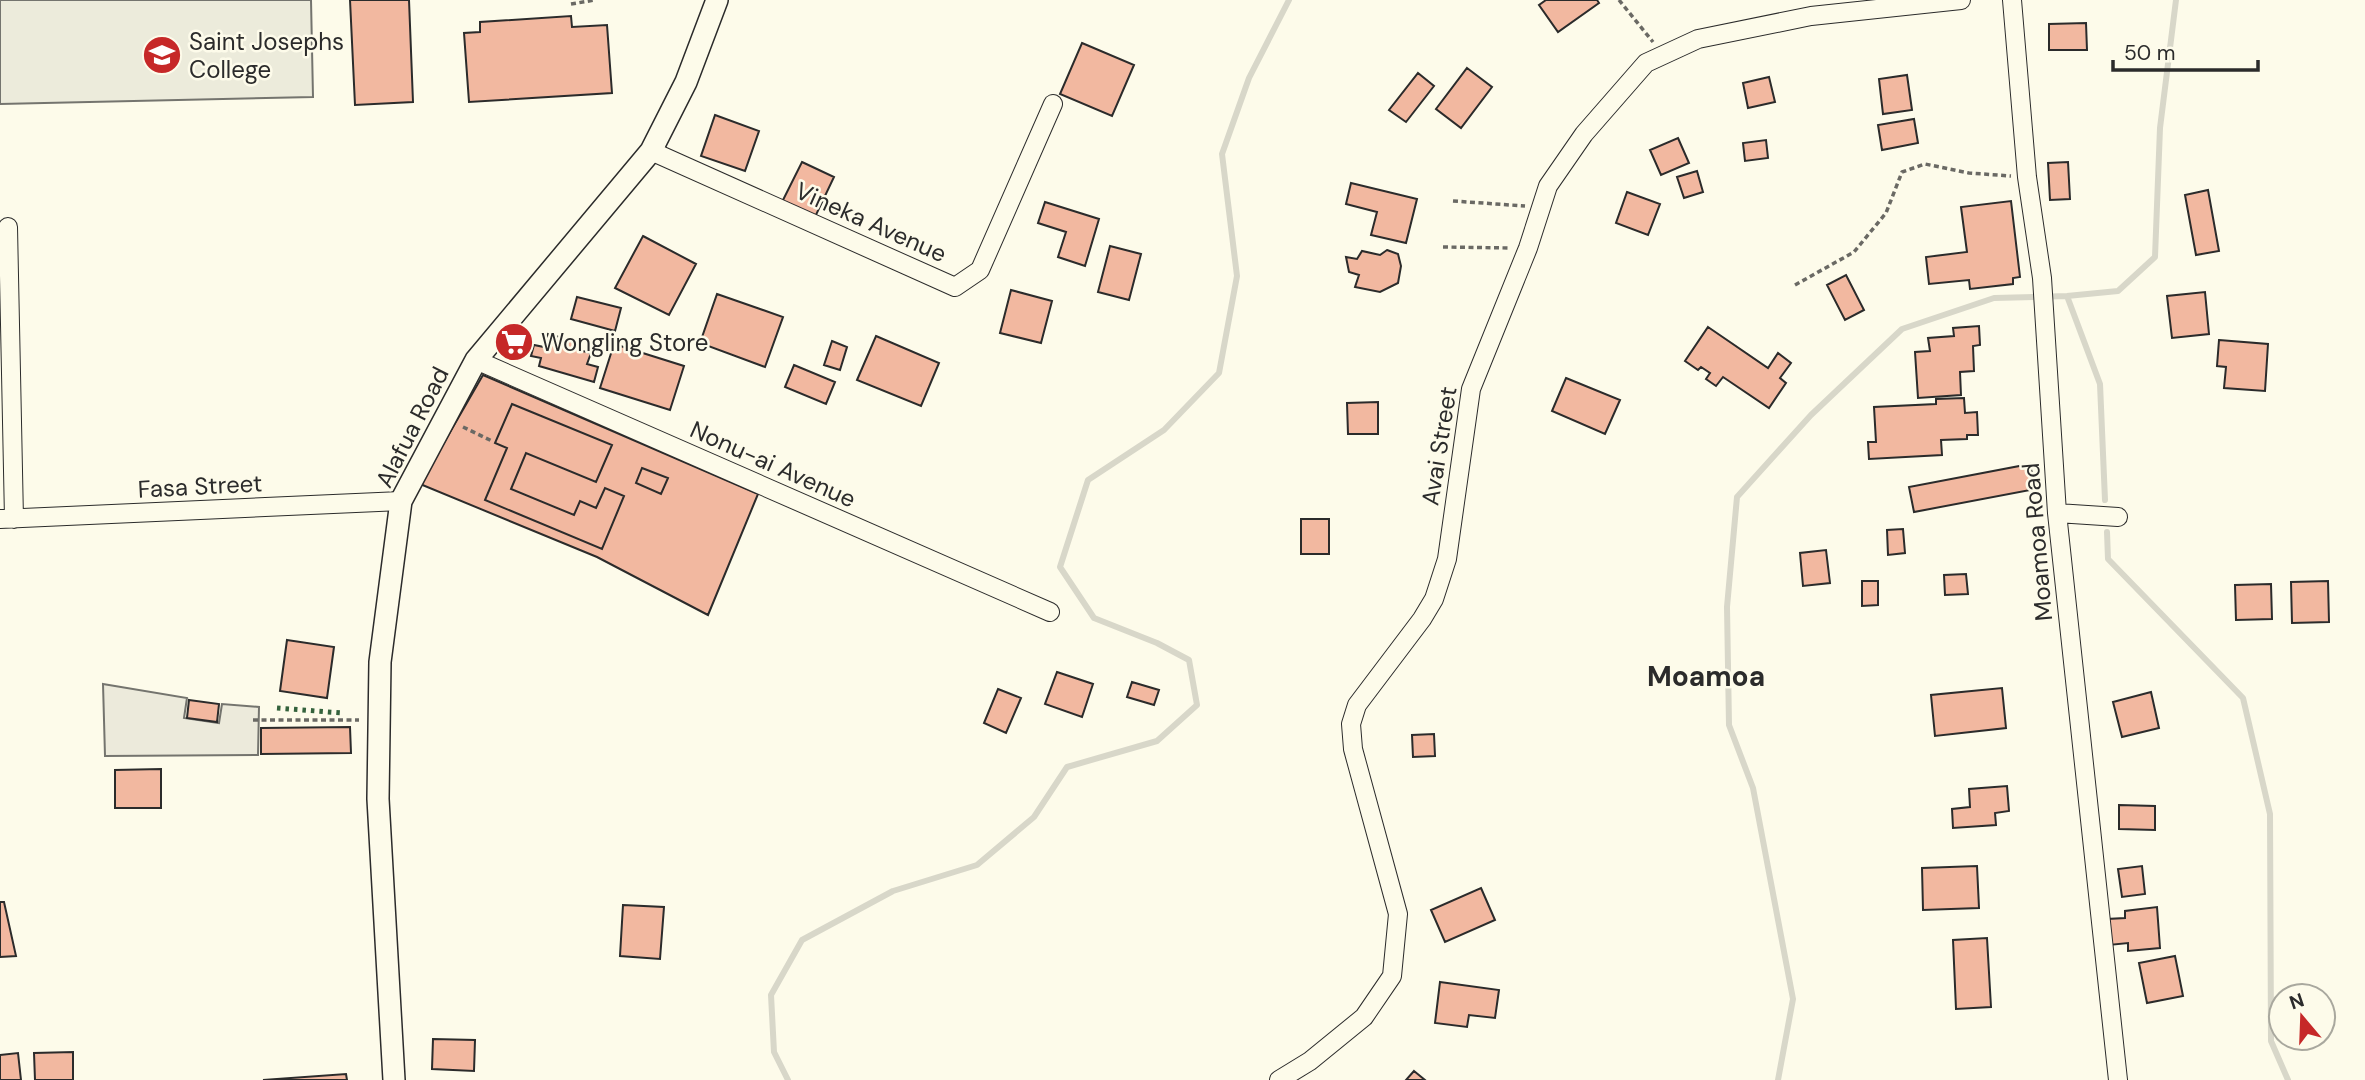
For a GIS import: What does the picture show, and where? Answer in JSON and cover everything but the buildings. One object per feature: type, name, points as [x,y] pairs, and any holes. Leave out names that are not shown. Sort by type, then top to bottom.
[{"type":"street","name":"Alafua Road","points":[[394,1080],[377,799],[380,662],[401,501],[476,360],[651,150],[686,82],[717,0]]},
{"type":"street","name":"Avai Street","points":[[1279,1080],[1310,1061],[1364,1017],[1392,976],[1398,914],[1353,749],[1351,724],[1357,705],[1422,619],[1434,598],[1447,559],[1471,389],[1528,248],[1548,186],[1584,134],[1646,63],[1698,39],[1811,16],[1961,0]]},
{"type":"street","name":"Moamoa Road","points":[[2011,0],[2027,177],[2042,278],[2057,513],[2118,1080]]},
{"type":"street","name":"Vineka Avenue","points":[[651,150],[955,287],[979,271],[1054,104]]},
{"type":"street","points":[[7,519],[8,227]]},
{"type":"street","name":"Nonu-ai Avenue","points":[[476,360],[1051,612]]},
{"type":"street","name":"Fasa Street","points":[[7,519],[401,501]]},
{"type":"street","points":[[2057,513],[2118,517]]},
{"type":"path","points":[[571,4],[595,0]]},
{"type":"path","points":[[1619,0],[1664,56]]},
{"type":"path","points":[[1795,285],[1854,252],[1886,213],[1902,172],[1925,164],[1969,173],[2027,177]]},
{"type":"path","points":[[1453,201],[1540,207]]},
{"type":"path","points":[[1443,247],[1528,248]]},
{"type":"path","points":[[445,419],[492,441]]},
{"type":"path","points":[[253,720],[379,720]]},
{"type":"shaded area","name":"Saint Josephs College","points":[[0,0],[311,0],[313,97],[0,104]]},
{"type":"shaded area","points":[[103,684],[187,698],[184,718],[219,723],[222,704],[259,707],[258,755],[105,756]]},
{"type":"waterway","points":[[788,1080],[774,1052],[771,995],[802,940],[893,891],[977,865],[1034,817],[1067,767],[1157,741],[1197,705],[1189,660],[1157,643],[1094,618],[1060,567],[1088,480],[1164,430],[1219,373],[1237,276],[1222,154],[1249,78],[1289,0]]},
{"type":"waterway","points":[[1778,1080],[1793,999],[1753,788],[1729,725],[1727,607],[1737,497],[1811,415],[1902,329],[1994,298],[2067,296],[2118,291],[2155,257],[2160,128],[2176,0]]},
{"type":"waterway","points":[[2067,296],[2100,384],[2105,500]]},
{"type":"waterway","points":[[2107,532],[2108,559],[2243,698],[2270,814],[2271,1041],[2288,1080]]},
{"type":"hedge","points":[[277,708],[342,713]]},
{"type":"place","name":"Saint Josephs College","points":[[162,55]]},
{"type":"place","name":"Wongling Store","points":[[514,342]]},
{"type":"district","name":"Moamoa","points":[[1706,676]]}]
